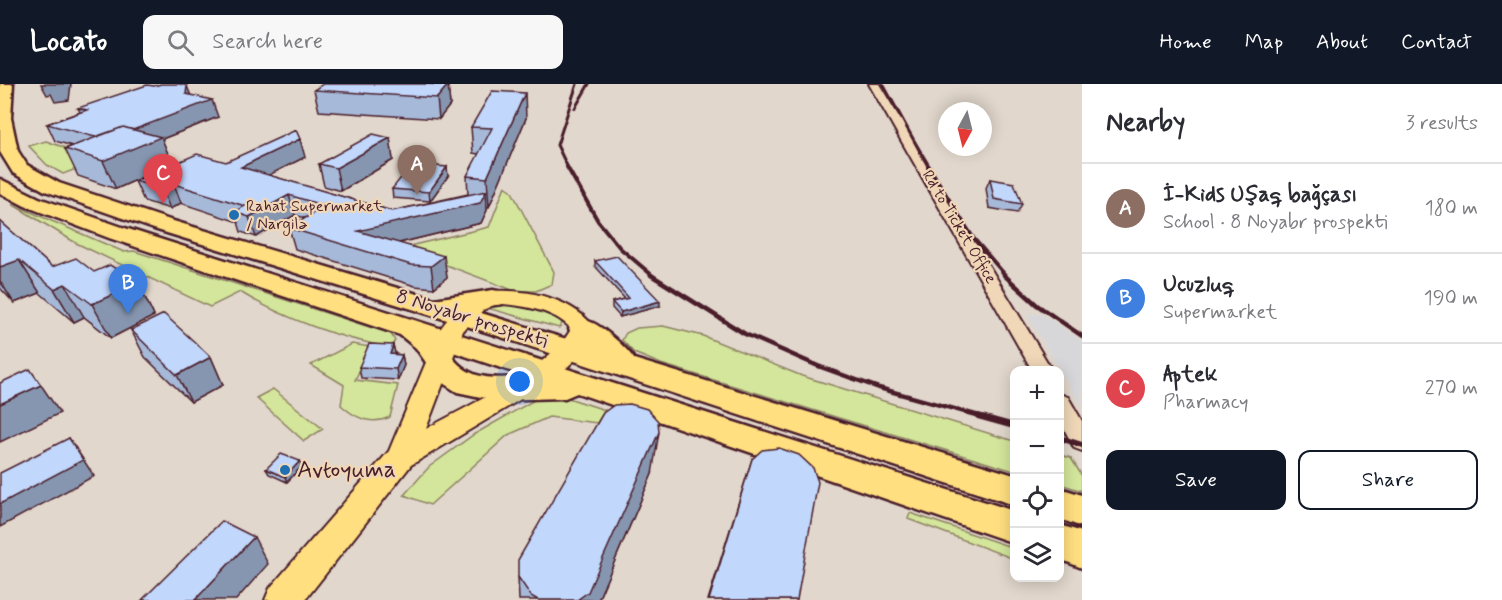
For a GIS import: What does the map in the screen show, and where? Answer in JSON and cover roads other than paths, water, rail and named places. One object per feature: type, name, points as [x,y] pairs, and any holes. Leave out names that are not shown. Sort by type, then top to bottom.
[{"type":"highway","name":"8 Noyabr prospekti","points":[[6,84],[1,114],[5,150],[18,167],[61,191],[413,315],[449,339],[567,350],[1010,489]]},
{"type":"highway","name":"8 Noyabr prospekti","points":[[0,185],[33,202],[69,216],[413,315]]},
{"type":"highway","points":[[413,315],[450,304],[493,298]]},
{"type":"highway","points":[[449,339],[447,372],[466,384],[499,390],[554,385],[615,394]]},
{"type":"highway","name":"8 Noyabr prospekti","points":[[567,350],[615,394],[1010,526]]},
{"type":"highway","points":[[1064,506],[1082,511]]},
{"type":"highway","points":[[1064,544],[1082,550]]},
{"type":"main road","points":[[283,600],[401,457],[449,339],[477,304],[493,298],[519,298],[568,313],[578,320],[567,350],[518,388],[401,457]]},
{"type":"street","name":"Rd to Ticket Office","points":[[874,84],[1040,366]]},
{"type":"street","points":[[1064,411],[1082,442]]},
{"type":"railway","points":[[568,168],[557,145],[577,84]]},
{"type":"railway","points":[[575,108],[589,84]]},
{"type":"railway","points":[[883,84],[929,168]]},
{"type":"railway","points":[[567,167],[598,221],[620,248],[653,276]]},
{"type":"railway","points":[[928,167],[974,239],[1006,276]]},
{"type":"railway","points":[[651,275],[745,334],[818,366],[879,388],[983,417]]},
{"type":"railway","points":[[1004,275],[1037,305],[1082,336]]},
{"type":"railway","points":[[978,416],[1010,425]]},
{"type":"railway","points":[[1064,439],[1082,445]]},
{"type":"place","name":"İ-Kids Uşaq bağçası","points":[[417,195]]},
{"type":"place","name":"Aptek","points":[[163,204]]},
{"type":"place","name":"Rahat Supermarket / Nargilə","points":[[234,215]]},
{"type":"place","name":"Ucuzluq","points":[[128,314]]},
{"type":"place","name":"Avtoyuma","points":[[285,470]]}]
